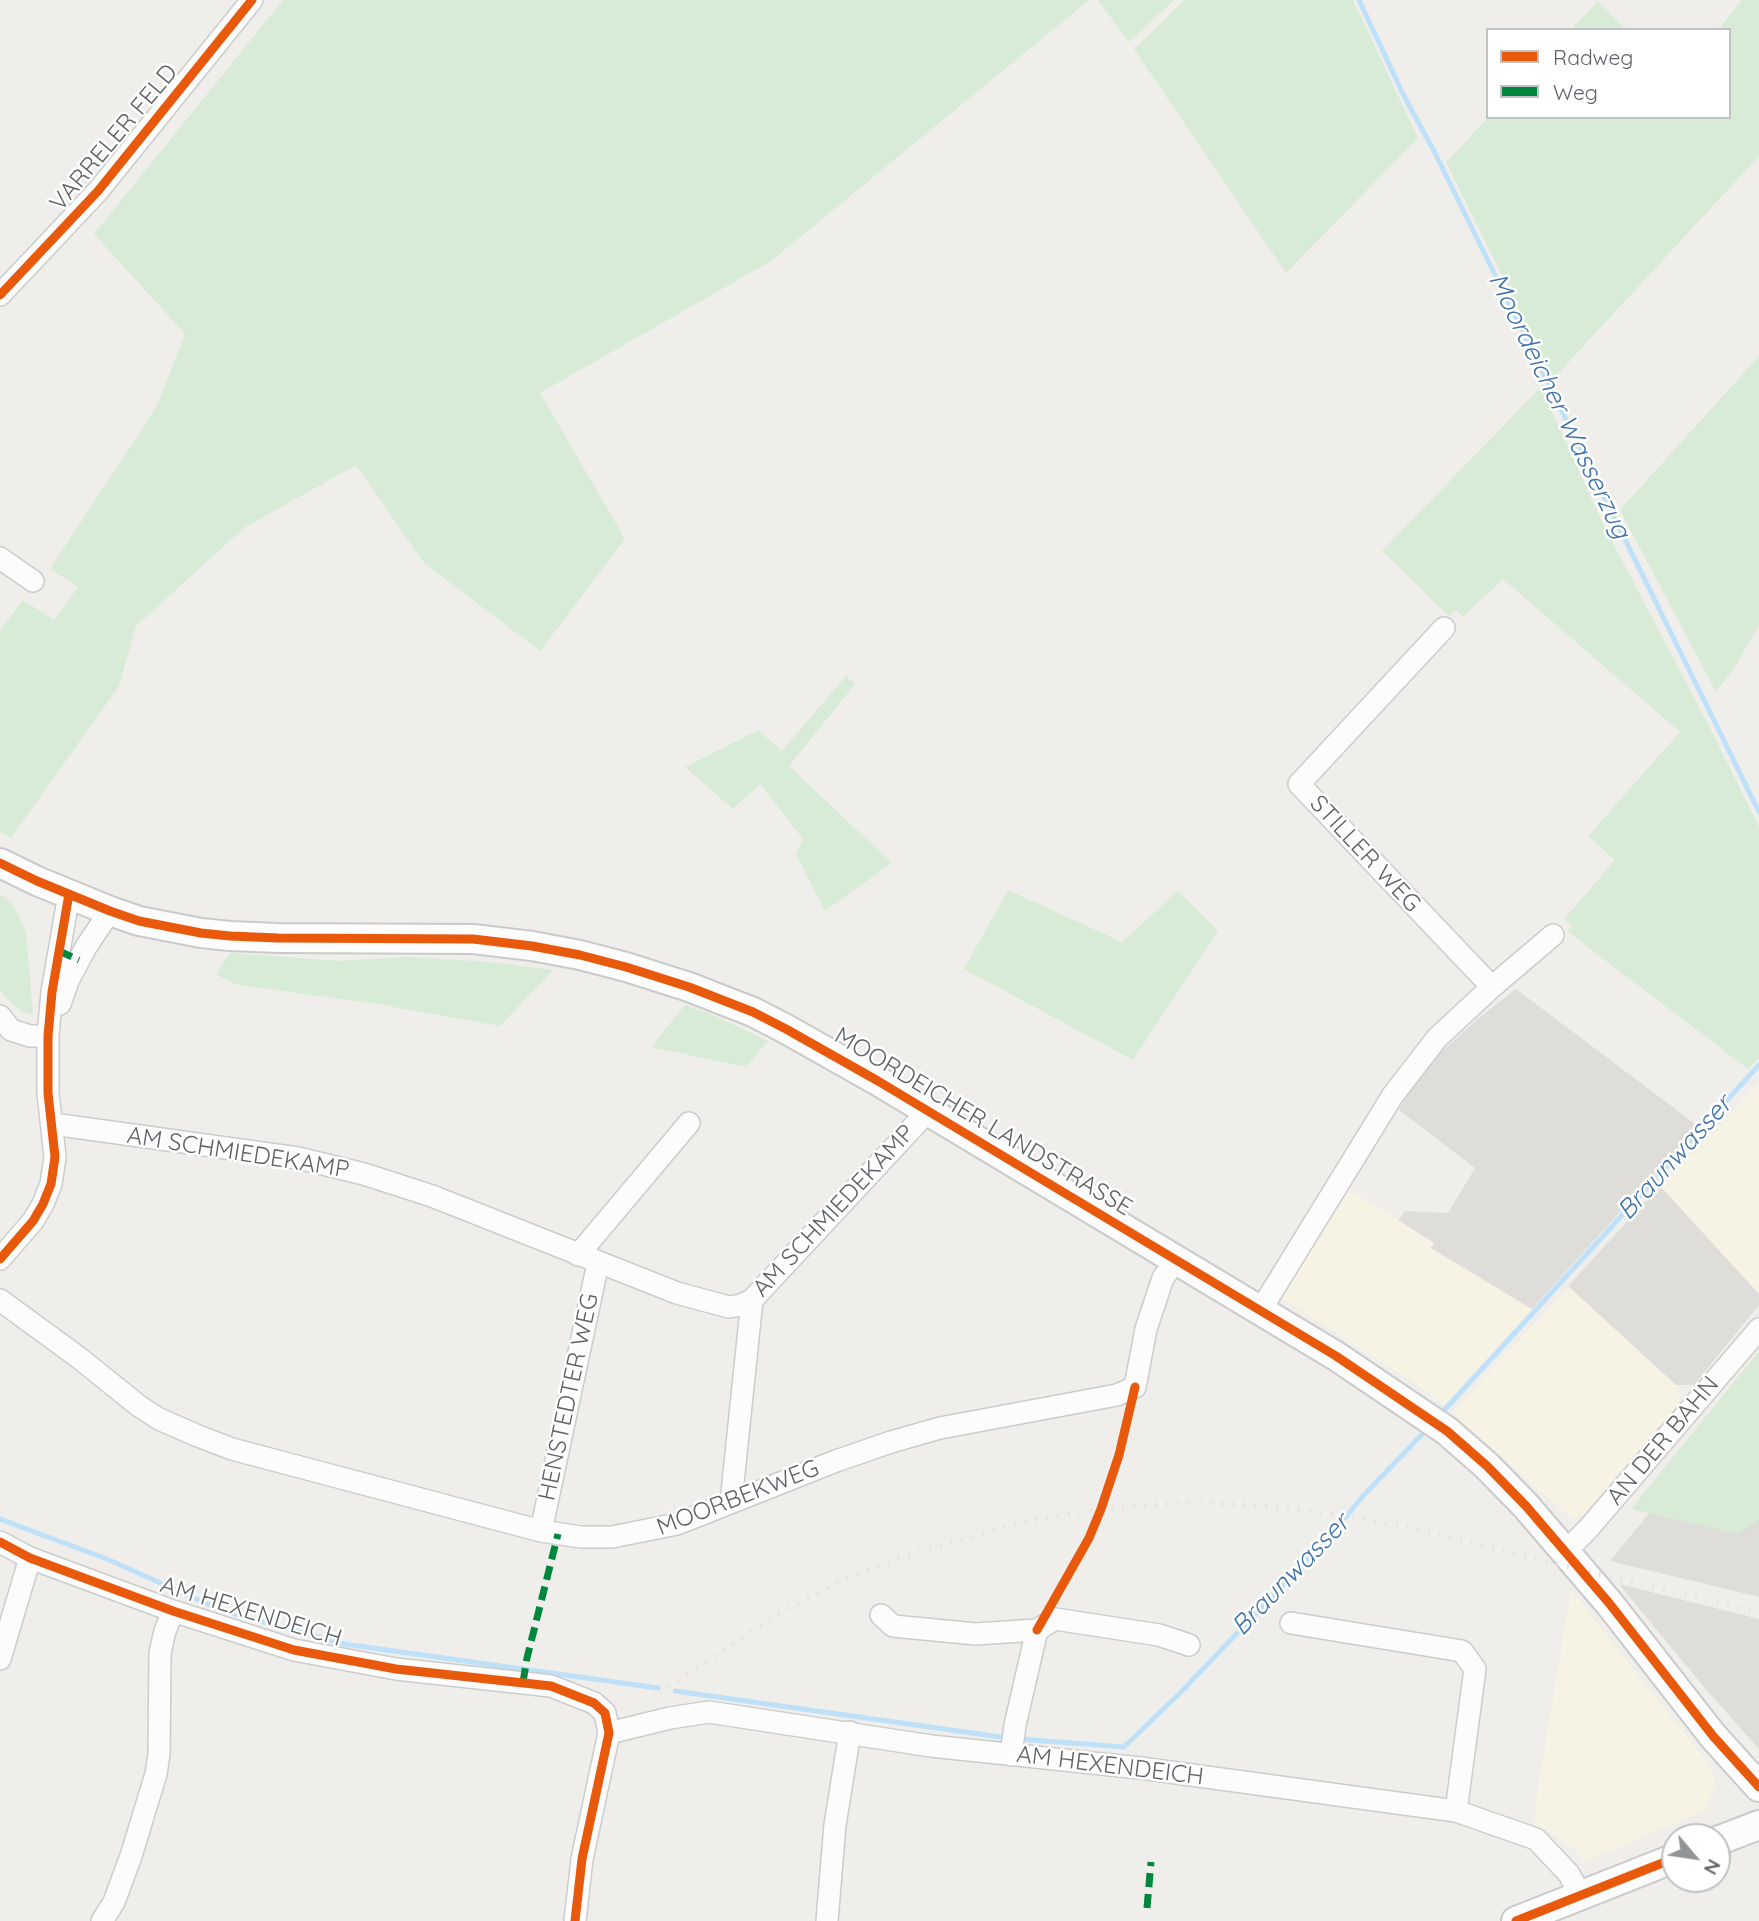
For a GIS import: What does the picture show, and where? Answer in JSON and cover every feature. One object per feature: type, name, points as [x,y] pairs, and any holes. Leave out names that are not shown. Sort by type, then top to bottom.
[{"type":"main road","name":"MOORDEICHER LANDSTRASSE","points":[[0,863],[37,881],[139,921],[230,936],[473,939],[580,955],[671,981],[753,1012],[814,1044],[1260,1311],[1423,1413],[1447,1431],[1487,1466],[1566,1551],[1713,1736],[1759,1787]]},
{"type":"main road","points":[[1731,1836],[1759,1825]]},
{"type":"main road","points":[[1516,1921],[1661,1864]]},
{"type":"street","name":"VARRELER FELD","points":[[0,295],[97,191],[252,0]]},
{"type":"street","points":[[0,558],[33,581]]},
{"type":"street","name":"STILLER WEG","points":[[1444,628],[1299,784],[1492,988]]},
{"type":"street","points":[[0,1259],[33,1221],[51,1184],[55,1157],[48,1093],[48,1036],[52,992],[69,894]]},
{"type":"street","points":[[48,1036],[68,981],[96,929],[110,911]]},
{"type":"street","points":[[1260,1311],[1393,1095],[1437,1038],[1553,935]]},
{"type":"street","points":[[0,1016],[11,1030],[30,1036],[48,1036]]},
{"type":"street","name":"AM SCHMIEDEKAMP","points":[[53,1124],[298,1158],[364,1174],[432,1196],[598,1264],[729,1307],[752,1300],[929,1111]]},
{"type":"street","points":[[578,1255],[689,1123]]},
{"type":"street","name":"MOORBEKWEG","points":[[0,1300],[139,1406],[159,1419],[198,1436],[232,1449],[541,1531],[596,1537],[644,1533],[677,1524],[836,1461],[903,1438],[966,1423],[1117,1395],[1135,1387],[1146,1329],[1163,1279],[1176,1260]]},
{"type":"street","name":"HENSTEDTER WEG","points":[[541,1531],[598,1264]]},
{"type":"street","points":[[731,1502],[752,1300]]},
{"type":"street","name":"AN DER BAHN","points":[[1566,1551],[1588,1529],[1759,1329]]},
{"type":"street","name":"AM HEXENDEICH","points":[[0,1542],[30,1558],[269,1643],[396,1669],[551,1686],[594,1703],[605,1713],[609,1731],[709,1712],[931,1746],[1149,1770],[1456,1811],[1535,1839],[1569,1874],[1581,1896]]},
{"type":"street","points":[[0,1659],[30,1558]]},
{"type":"street","points":[[102,1921],[114,1902],[131,1856],[156,1774],[159,1754],[160,1653],[173,1611]]},
{"type":"street","points":[[881,1615],[892,1626],[976,1634],[1038,1630],[1055,1619],[1159,1635],[1189,1645]]},
{"type":"street","points":[[1291,1623],[1462,1651],[1475,1670],[1456,1811]]},
{"type":"street","points":[[1011,1755],[1015,1725],[1038,1630]]},
{"type":"street","points":[[575,1921],[582,1858],[609,1731]]},
{"type":"street","points":[[827,1921],[835,1825],[850,1732]]},
{"type":"shaded area","points":[[1516,989],[1698,1126],[1532,1309],[1431,1248],[1434,1243],[1398,1220],[1405,1211],[1448,1213],[1475,1168],[1399,1110],[1412,1087],[1436,1056]]},
{"type":"shaded area","points":[[1759,1083],[1759,1305],[1694,1385],[1676,1386],[1681,1401],[1584,1514],[1573,1520],[1452,1412]]},
{"type":"shaded area","points":[[1660,1186],[1759,1294],[1759,1305],[1694,1385],[1676,1385],[1568,1286]]},
{"type":"shaded area","points":[[1348,1189],[1434,1243],[1431,1249],[1532,1309],[1444,1405],[1413,1382],[1282,1298]]},
{"type":"shaded area","points":[[1759,1379],[1759,1597],[1610,1561]]},
{"type":"shaded area","points":[[1619,1584],[1759,1619],[1759,1749],[1704,1687]]},
{"type":"shaded area","points":[[1571,1590],[1702,1756],[1713,1772],[1714,1786],[1706,1810],[1676,1823],[1661,1823],[1661,1829],[1584,1862],[1555,1835],[1535,1825],[1535,1805]]},
{"type":"green space","points":[[283,0],[1089,0],[771,261],[540,393],[625,539],[540,651],[424,563],[356,465],[244,528],[136,626],[119,686],[11,838],[0,832],[0,630],[23,600],[54,620],[78,587],[50,569],[157,406],[185,334],[94,234]]},
{"type":"green space","points":[[1098,0],[1174,0],[1129,42]]},
{"type":"green space","points":[[1185,0],[1353,0],[1418,138],[1286,273],[1134,49]]},
{"type":"green space","points":[[1742,0],[1759,0],[1759,156],[1553,379],[1446,162],[1487,119],[1731,119],[1731,28],[1720,28]]},
{"type":"green space","points":[[1598,1],[1624,28],[1573,28]]},
{"type":"green space","points":[[1759,356],[1759,625],[1735,667],[1716,692],[1620,510]]},
{"type":"green space","points":[[1541,387],[1602,522],[1759,827],[1759,1058],[1748,1069],[1567,931],[1572,925],[1564,919],[1615,860],[1588,836],[1680,732],[1503,579],[1463,617],[1456,610],[1449,616],[1382,551]]},
{"type":"green space","points":[[846,676],[855,684],[789,766],[892,863],[825,911],[796,854],[803,839],[760,784],[733,809],[685,767],[758,730],[782,751]]},
{"type":"green space","points":[[1008,890],[1122,942],[1178,891],[1218,931],[1133,1060],[964,969]]},
{"type":"green space","points":[[0,894],[12,903],[26,932],[33,1015],[22,1012],[0,989]]},
{"type":"green space","points":[[230,953],[339,961],[408,957],[490,962],[553,970],[500,1026],[377,1004],[234,984],[216,974]]},
{"type":"green space","points":[[685,1005],[768,1041],[746,1067],[651,1047]]},
{"type":"green space","points":[[1759,1351],[1759,1519],[1739,1534],[1631,1509]]},
{"type":"waterway","name":"Moordeicher Wasserzug","points":[[1359,0],[1759,812]]},
{"type":"waterway","name":"Braunwasser","points":[[1439,1416],[1759,1065]]},
{"type":"waterway","name":"Braunwasser","points":[[1018,1739],[1124,1747],[1181,1692],[1330,1536],[1363,1496],[1428,1428]]},
{"type":"waterway","name":"Braunwasser","points":[[0,1519],[107,1559],[221,1610],[344,1644],[658,1688]]},
{"type":"waterway","name":"Braunwasser","points":[[675,1691],[1008,1738]]},
{"type":"railway","points":[[659,1693],[776,1615],[842,1580],[903,1557],[1027,1521],[1101,1509],[1147,1505],[1257,1505],[1353,1517],[1406,1527],[1759,1613]]},
{"type":"marked path","points":[[59,951],[79,960]]},
{"type":"marked path","points":[[523,1682],[558,1534]]},
{"type":"marked path","points":[[1147,1908],[1151,1862]]},
{"type":"cycle path","points":[[0,295],[98,191],[252,0]]},
{"type":"cycle path","points":[[0,863],[110,911],[139,921],[201,933],[278,938],[473,939],[580,955],[689,987],[753,1012],[786,1029],[878,1081],[1336,1356],[1447,1431],[1487,1466],[1526,1506],[1609,1603],[1713,1736],[1759,1787]]},
{"type":"cycle path","points":[[0,1259],[33,1221],[51,1184],[55,1157],[48,1093],[48,1036],[52,992],[69,894]]},
{"type":"cycle path","points":[[1037,1630],[1089,1538],[1101,1509],[1119,1455],[1135,1387]]},
{"type":"cycle path","points":[[0,1542],[30,1558],[173,1611],[294,1650],[396,1669],[551,1686],[594,1703],[605,1713],[609,1733],[582,1859],[575,1921]]},
{"type":"cycle path","points":[[1516,1921],[1661,1864]]}]
